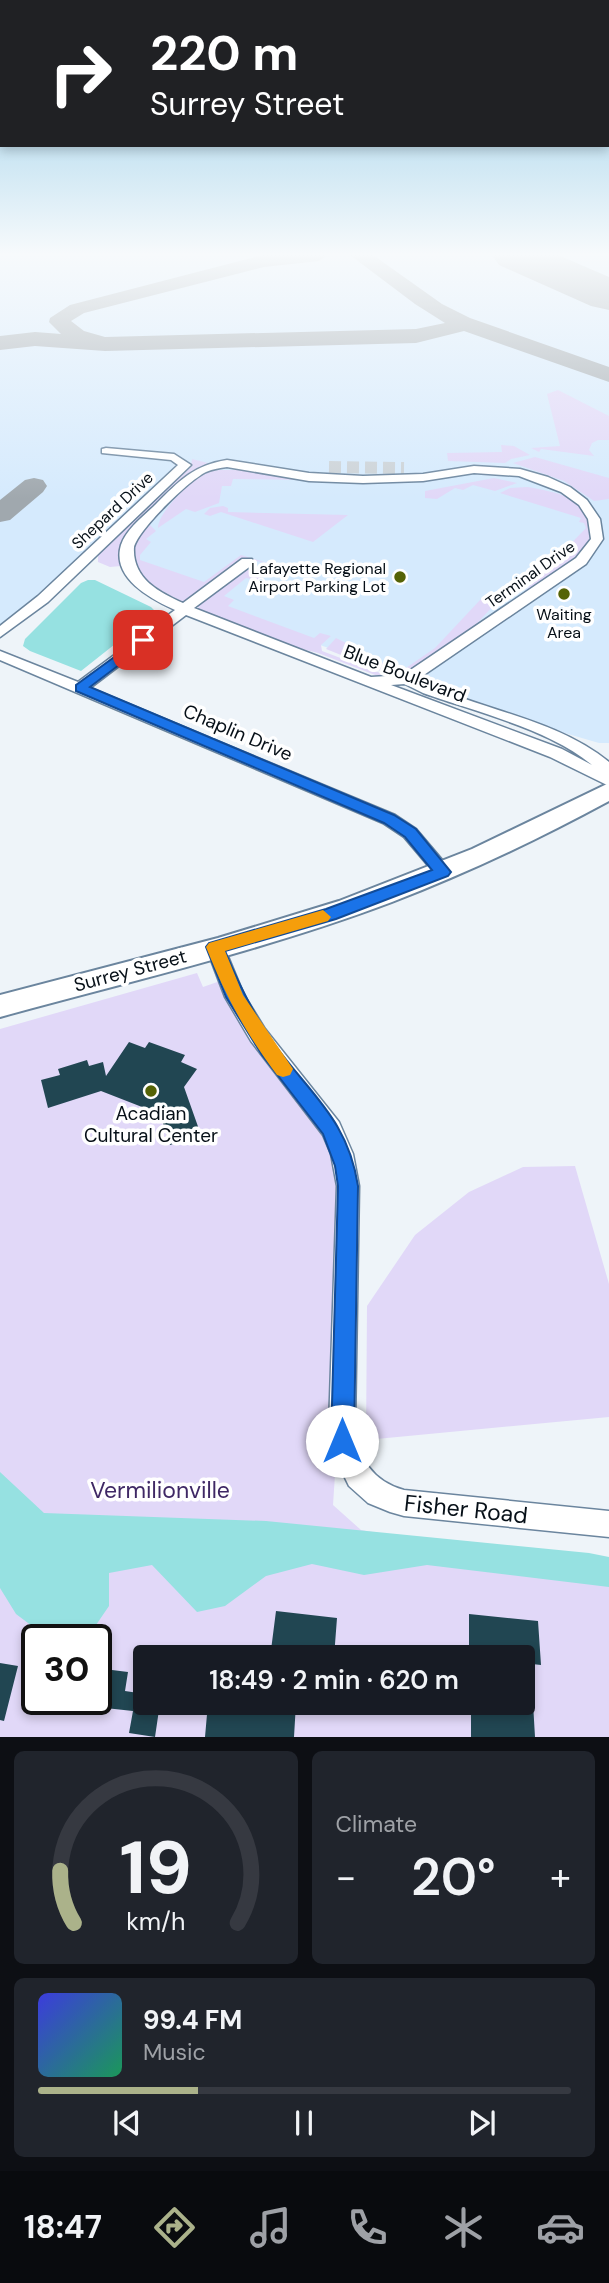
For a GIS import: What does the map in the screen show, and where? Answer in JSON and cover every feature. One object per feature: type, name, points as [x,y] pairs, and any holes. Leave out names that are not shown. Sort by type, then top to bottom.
[{"type":"street","name":"Shepard Drive","points":[[0,633],[43,598],[184,465],[174,457],[106,451]]},
{"type":"street","name":"Terminal Drive","points":[[185,608],[140,583],[129,568],[128,544],[136,531],[202,470],[225,465],[329,467]]},
{"type":"street","name":"Terminal Drive","points":[[261,466],[310,477],[361,478],[424,478],[469,469]]},
{"type":"street","name":"Terminal Drive","points":[[370,682],[407,679],[581,561],[597,539],[596,521],[577,496],[565,489],[514,472],[404,468]]},
{"type":"street","points":[[80,688],[247,562]]},
{"type":"street","name":"Blue Boulevard","points":[[185,608],[558,753],[609,781]]},
{"type":"street","name":"Chaplin Drive","points":[[0,654],[389,819],[410,833],[443,872]]},
{"type":"street","name":"Blue Boulevard","points":[[407,679],[428,690],[566,742],[593,757],[609,771]]},
{"type":"street","name":"Blue Boulevard","points":[[566,742],[609,750]]},
{"type":"street","name":"Surrey Street","points":[[0,1006],[338,912],[489,853],[609,791]]},
{"type":"street","name":"Fisher Road","points":[[215,947],[235,997],[252,1026],[331,1129],[345,1166],[348,1186],[342,1427],[346,1455],[359,1479],[377,1495],[404,1503],[609,1524]]},
{"type":"shaded area","points":[[0,336],[609,336],[609,743],[599,743],[537,725],[274,628],[95,544],[19,615],[0,628]]},
{"type":"green space","points":[[558,390],[609,416],[609,440],[592,443],[589,450],[594,456],[541,449],[539,452],[531,448],[560,446],[547,394]]},
{"type":"green space","points":[[501,445],[514,446],[530,455],[505,463],[448,461],[447,453],[502,452]]},
{"type":"green space","points":[[535,457],[609,478],[609,499],[594,501],[564,481],[513,463]]},
{"type":"green space","points":[[192,459],[208,463],[175,486],[130,531],[121,545],[121,566],[110,567],[98,562],[98,555],[191,467]]},
{"type":"green space","points":[[215,470],[265,470],[307,480],[233,479],[231,486],[222,486],[219,503],[195,512],[186,509],[158,528],[159,521],[170,505],[201,476]]},
{"type":"green space","points":[[494,478],[517,483],[495,491],[473,485],[463,490],[455,488],[437,499],[425,498],[425,491]]},
{"type":"green space","points":[[527,487],[557,493],[573,500],[588,519],[590,535],[580,556],[521,595],[586,528],[584,523],[579,522],[581,518],[500,493],[510,488]]},
{"type":"green space","points":[[210,508],[228,508],[228,512],[348,515],[313,542],[221,512],[210,516],[204,514]]},
{"type":"green space","points":[[150,525],[156,531],[146,539],[151,542],[140,555],[140,560],[204,582],[241,555],[271,564],[252,560],[184,602],[148,581],[134,562],[134,551],[139,539]]},
{"type":"green space","points":[[242,570],[265,574],[258,580],[246,578],[224,596],[234,600],[228,606],[314,638],[320,633],[331,636],[321,645],[322,651],[388,676],[383,678],[318,653],[283,644],[199,609],[197,605]]},
{"type":"green space","points":[[481,599],[494,605],[470,631],[403,677],[391,675],[326,649],[336,638],[346,643],[342,648],[403,670],[435,648]]},
{"type":"green space","name":"Vermilionville","points":[[197,973],[203,987],[223,980],[315,1115],[333,1154],[339,1186],[338,1429],[333,1505],[361,1530],[609,1573],[609,1737],[0,1737],[0,1029]]},
{"type":"green space","points":[[575,1166],[609,1284],[609,1417],[366,1440],[367,1306],[415,1235],[469,1192],[523,1167]]},
{"type":"water","points":[[95,580],[151,607],[153,614],[81,671],[23,646],[25,639],[81,583]]},
{"type":"water","points":[[0,1472],[44,1513],[266,1521],[609,1557],[609,1587],[427,1565],[364,1575],[312,1564],[266,1576],[225,1606],[197,1612],[152,1565],[109,1573],[109,1606],[97,1624],[29,1624],[16,1614],[0,1588]]},
{"type":"building","name":"Acadian Cultural Center","points":[[129,1042],[145,1048],[149,1042],[185,1055],[181,1062],[197,1069],[184,1087],[201,1135],[170,1145],[160,1114],[101,1091],[48,1108],[41,1080],[60,1075],[58,1069],[87,1060],[89,1066],[103,1062],[106,1076]]},
{"type":"building","points":[[276,1611],[337,1618],[335,1645],[272,1645]]},
{"type":"building","points":[[469,1614],[538,1621],[541,1665],[535,1664],[535,1645],[469,1645]]},
{"type":"building","points":[[0,1663],[18,1666],[4,1721],[0,1720]]},
{"type":"building","points":[[112,1670],[128,1672],[125,1691],[133,1692],[133,1711],[112,1709]]},
{"type":"building","points":[[133,1711],[133,1715],[158,1715],[155,1737],[129,1733]]},
{"type":"building","points":[[207,1715],[295,1715],[294,1737],[205,1737]]},
{"type":"building","points":[[471,1715],[534,1715],[535,1737],[471,1737]]},
{"type":"taxiway","points":[[76,336],[96,342]]},
{"type":"taxiway","points":[[0,343],[35,339],[105,344],[414,336]]},
{"type":"taxiway","points":[[499,336],[573,360],[609,375]]},
{"type":"taxiway","points":[[0,514],[34,486]]},
{"type":"tunnel","points":[[329,467],[404,468]]},
{"type":"slow traffic","points":[[283,1069],[235,997],[215,947],[323,917]]},
{"type":"place","name":"Lafayette Regional Airport Parking Lot","points":[[400,577]]},
{"type":"place","name":"Waiting Area","points":[[564,594]]},
{"type":"place","name":"Acadian Cultural Center","points":[[151,1091]]},
{"type":"route","points":[[143,640],[80,688],[389,819],[410,833],[443,872],[291,927],[215,947],[235,997],[268,1050],[331,1129],[345,1166],[348,1186],[342,1441]]}]
